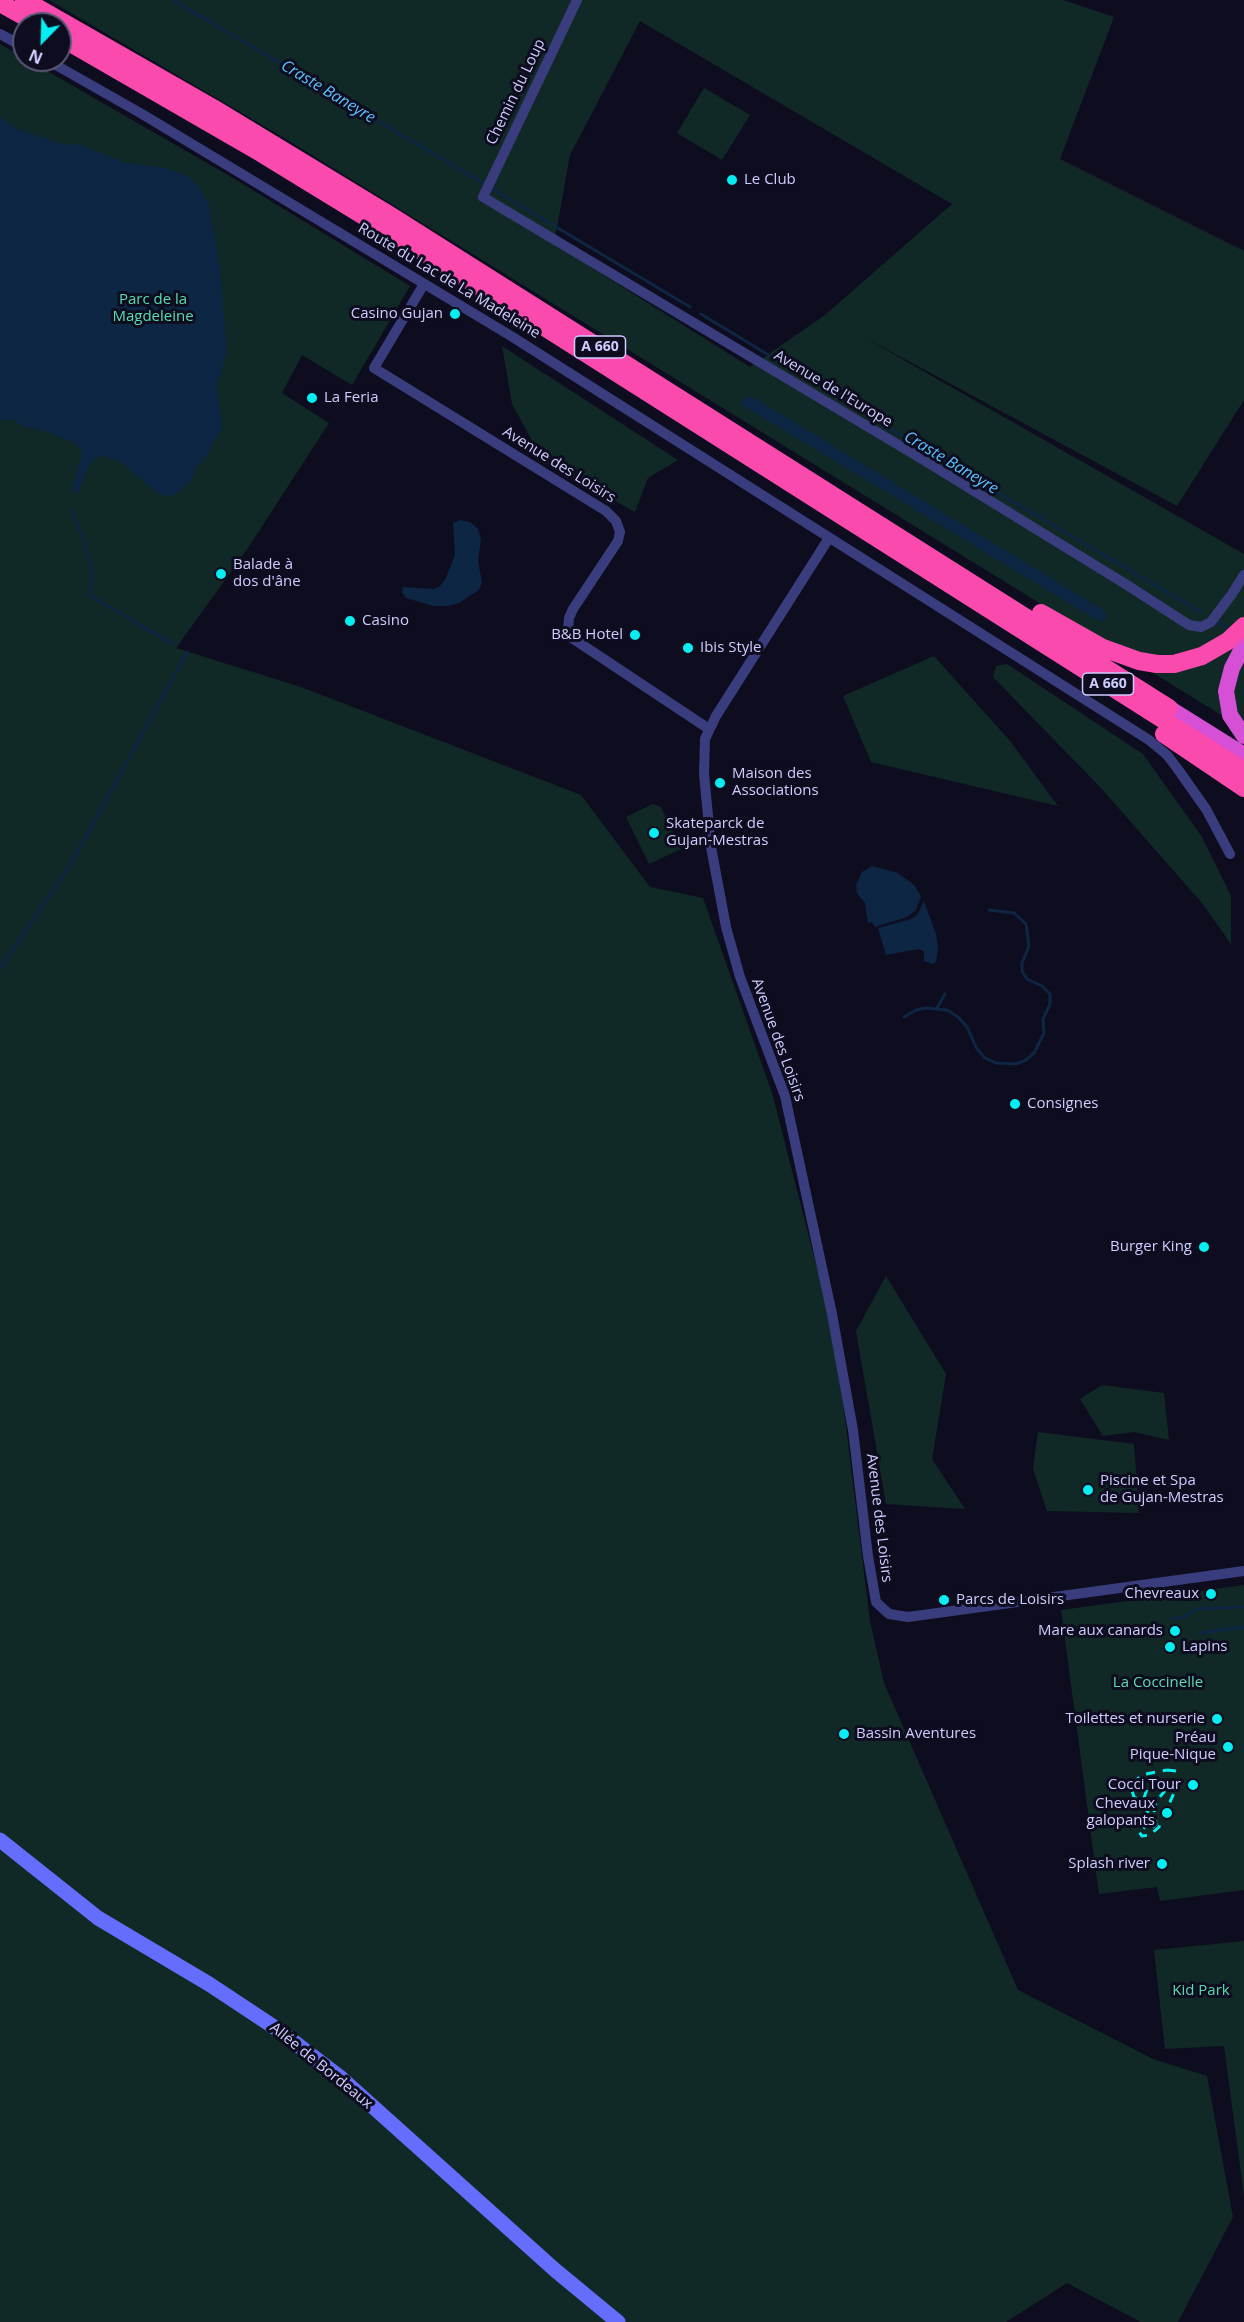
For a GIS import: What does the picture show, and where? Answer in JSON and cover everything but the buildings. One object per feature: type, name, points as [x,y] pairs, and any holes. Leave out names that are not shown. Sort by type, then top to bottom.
[{"type":"highway","name":"A 660","points":[[24,0],[272,144],[520,296],[1169,708]]},
{"type":"highway","points":[[0,3],[16,12]]},
{"type":"highway","name":"A 660","points":[[72,44],[261,153],[437,260],[1244,771]]},
{"type":"highway","points":[[763,450],[896,524],[983,580],[1121,656],[1157,664],[1174,664],[1218,648],[1244,626]]},
{"type":"highway","points":[[971,598],[1062,666],[1244,788]]},
{"type":"highway","points":[[1244,645],[1232,668],[1226,691],[1230,716],[1244,736]]},
{"type":"highway","points":[[1169,708],[1244,755]]},
{"type":"main road","name":"Allée de Bordeaux","points":[[0,1840],[98,1918],[209,1984],[277,2029],[341,2078],[555,2270],[618,2322]]},
{"type":"street","name":"Chemin du Loup","points":[[483,197],[577,0]]},
{"type":"street","name":"Route du Lac de La Madeleine","points":[[68,72],[142,114],[590,385],[1149,740],[1167,755],[1177,768],[1206,809],[1230,854]]},
{"type":"street","name":"Avenue de l'Europe","points":[[483,197],[922,459],[1189,624],[1201,627],[1211,622],[1244,574]]},
{"type":"street","name":"Avenue des Loisirs","points":[[424,284],[374,368],[616,520],[620,532],[618,541],[569,618],[568,629],[572,638],[709,729],[705,744],[704,774],[716,880],[736,967],[785,1096],[832,1314],[853,1430],[869,1565],[876,1602],[889,1614],[908,1617],[1244,1571]]},
{"type":"street","points":[[709,729],[830,538]]},
{"type":"green space","points":[[49,0],[1063,0],[1114,17],[1060,159],[1244,251],[1244,400],[1177,506],[860,335],[1244,554],[1244,729],[281,136]],"holes":[[[640,21],[952,204],[825,315],[750,367],[554,244],[570,155]]]},
{"type":"green space","name":"Parc de la Magdeleine","points":[[0,44],[12,51],[12,72],[49,72],[233,178],[410,286],[352,385],[302,355],[282,393],[329,423],[248,548],[176,648],[301,687],[581,795],[650,887],[703,898],[772,1093],[835,1338],[870,1621],[884,1683],[1018,1990],[1153,2059],[1207,2076],[1233,2217],[1178,2322],[1141,2322],[1067,2283],[1006,2322],[0,2322]]},
{"type":"green space","points":[[704,88],[750,115],[722,160],[677,133]]},
{"type":"green space","points":[[502,346],[678,460],[648,478],[635,512],[544,462],[512,404]]},
{"type":"green space","points":[[934,656],[1010,741],[1058,806],[871,762],[843,696]]},
{"type":"green space","points":[[1007,664],[1143,754],[1202,837],[1231,896],[1231,944],[1202,903],[1100,787],[993,677],[996,666]]},
{"type":"green space","name":"Skateparck de Gujan-Mestras","points":[[653,804],[661,807],[681,849],[649,864],[626,817]]},
{"type":"green space","points":[[886,1276],[946,1374],[932,1459],[965,1509],[886,1504],[856,1331]]},
{"type":"green space","points":[[1102,1385],[1164,1393],[1169,1440],[1134,1432],[1103,1436],[1080,1399]]},
{"type":"green space","name":"Piscine et Spa de Gujan-Mestras","points":[[1038,1432],[1134,1444],[1139,1513],[1047,1511],[1033,1469]]},
{"type":"green space","name":"La Coccinelle","points":[[1244,1585],[1244,1890],[1160,1901],[1157,1887],[1099,1894],[1061,1610]]},
{"type":"green space","name":"Kid Park","points":[[1244,1941],[1244,2196],[1224,2046],[1165,2049],[1154,1950]]},
{"type":"water","points":[[0,117],[16,129],[63,144],[81,145],[126,163],[166,168],[185,175],[197,184],[209,205],[220,270],[227,352],[217,385],[222,428],[205,458],[196,468],[191,481],[174,495],[159,494],[119,461],[101,455],[91,462],[78,493],[72,492],[82,452],[75,443],[49,432],[24,427],[13,420],[0,420]]},
{"type":"water","points":[[749,397],[756,399],[1103,610],[1108,615],[1106,620],[1095,619],[741,404],[742,400]]},
{"type":"water","points":[[460,520],[470,522],[478,529],[481,539],[478,561],[482,582],[479,590],[459,603],[449,606],[434,606],[406,598],[402,592],[403,587],[433,589],[439,587],[445,580],[455,555],[453,523]]},
{"type":"water","points":[[872,866],[898,873],[914,885],[921,896],[916,910],[907,917],[875,927],[872,922],[868,923],[865,903],[857,893],[856,885],[862,872]]},
{"type":"water","points":[[924,901],[936,934],[938,948],[936,962],[932,964],[924,961],[924,951],[919,949],[886,955],[878,928],[911,919],[917,915]]},
{"type":"waterway","name":"Craste Baneyre","points":[[173,0],[483,183]]},
{"type":"waterway","name":"Craste Baneyre","points":[[491,188],[690,307]]},
{"type":"waterway","name":"Craste Baneyre","points":[[701,314],[920,447],[1201,612]]},
{"type":"waterway","points":[[71,510],[84,541],[93,576],[89,595],[173,644]]},
{"type":"waterway","name":"Craste Baneyre","points":[[1219,623],[1226,627]]},
{"type":"waterway","points":[[0,969],[72,862],[187,652]]},
{"type":"waterway","points":[[904,1017],[916,1010],[926,1008],[947,1010],[967,1027],[977,1049],[985,1058],[996,1063],[1016,1064],[1026,1060],[1034,1053],[1044,1033],[1043,1019],[1050,1004],[1050,994],[1042,986],[1027,979],[1022,971],[1022,963],[1029,946],[1026,924],[1014,913],[989,910]]},
{"type":"waterway","points":[[937,1008],[945,994]]},
{"type":"waterway","points":[[1173,1619],[1185,1617],[1196,1609],[1244,1607]]},
{"type":"waterway","points":[[1200,1633],[1244,1627]]},
{"type":"railway","points":[[1167,1770],[1176,1771],[1179,1777],[1178,1784],[1159,1827],[1150,1835],[1142,1836],[1136,1828],[1136,1806],[1141,1802],[1148,1806],[1142,1825],[1146,1829],[1151,1829],[1156,1824],[1154,1809],[1157,1800],[1164,1792],[1159,1782],[1151,1783],[1144,1798],[1140,1800],[1134,1797],[1131,1787],[1141,1775],[1167,1770]]},
{"type":"place","name":"Le Club","points":[[732,180]]},
{"type":"place","name":"Casino Gujan","points":[[455,314]]},
{"type":"place","name":"La Feria","points":[[312,398]]},
{"type":"place","name":"Balade à dos d'âne","points":[[221,574]]},
{"type":"place","name":"Casino","points":[[350,621]]},
{"type":"place","name":"B&B Hotel","points":[[635,635]]},
{"type":"place","name":"Ibis Style","points":[[688,648]]},
{"type":"place","name":"Maison des Associations","points":[[720,783]]},
{"type":"place","name":"Skateparck de Gujan-Mestras","points":[[654,833]]},
{"type":"place","name":"Consignes","points":[[1015,1104]]},
{"type":"place","name":"Burger King","points":[[1204,1247]]},
{"type":"place","name":"Piscine et Spa de Gujan-Mestras","points":[[1088,1490]]},
{"type":"place","name":"Chevreaux","points":[[1211,1594]]},
{"type":"place","name":"Parcs de Loisirs","points":[[944,1600]]},
{"type":"place","name":"Mare aux canards","points":[[1175,1631]]},
{"type":"place","name":"Lapins","points":[[1170,1647]]},
{"type":"place","name":"Toilettes et nurserie","points":[[1217,1719]]},
{"type":"place","name":"Bassin Aventures","points":[[844,1734]]},
{"type":"place","name":"Préau Pique-Nique","points":[[1228,1747]]},
{"type":"place","name":"Cocci Tour","points":[[1193,1785]]},
{"type":"place","name":"Chevaux galopants","points":[[1167,1813]]},
{"type":"place","name":"Splash river","points":[[1162,1864]]}]
